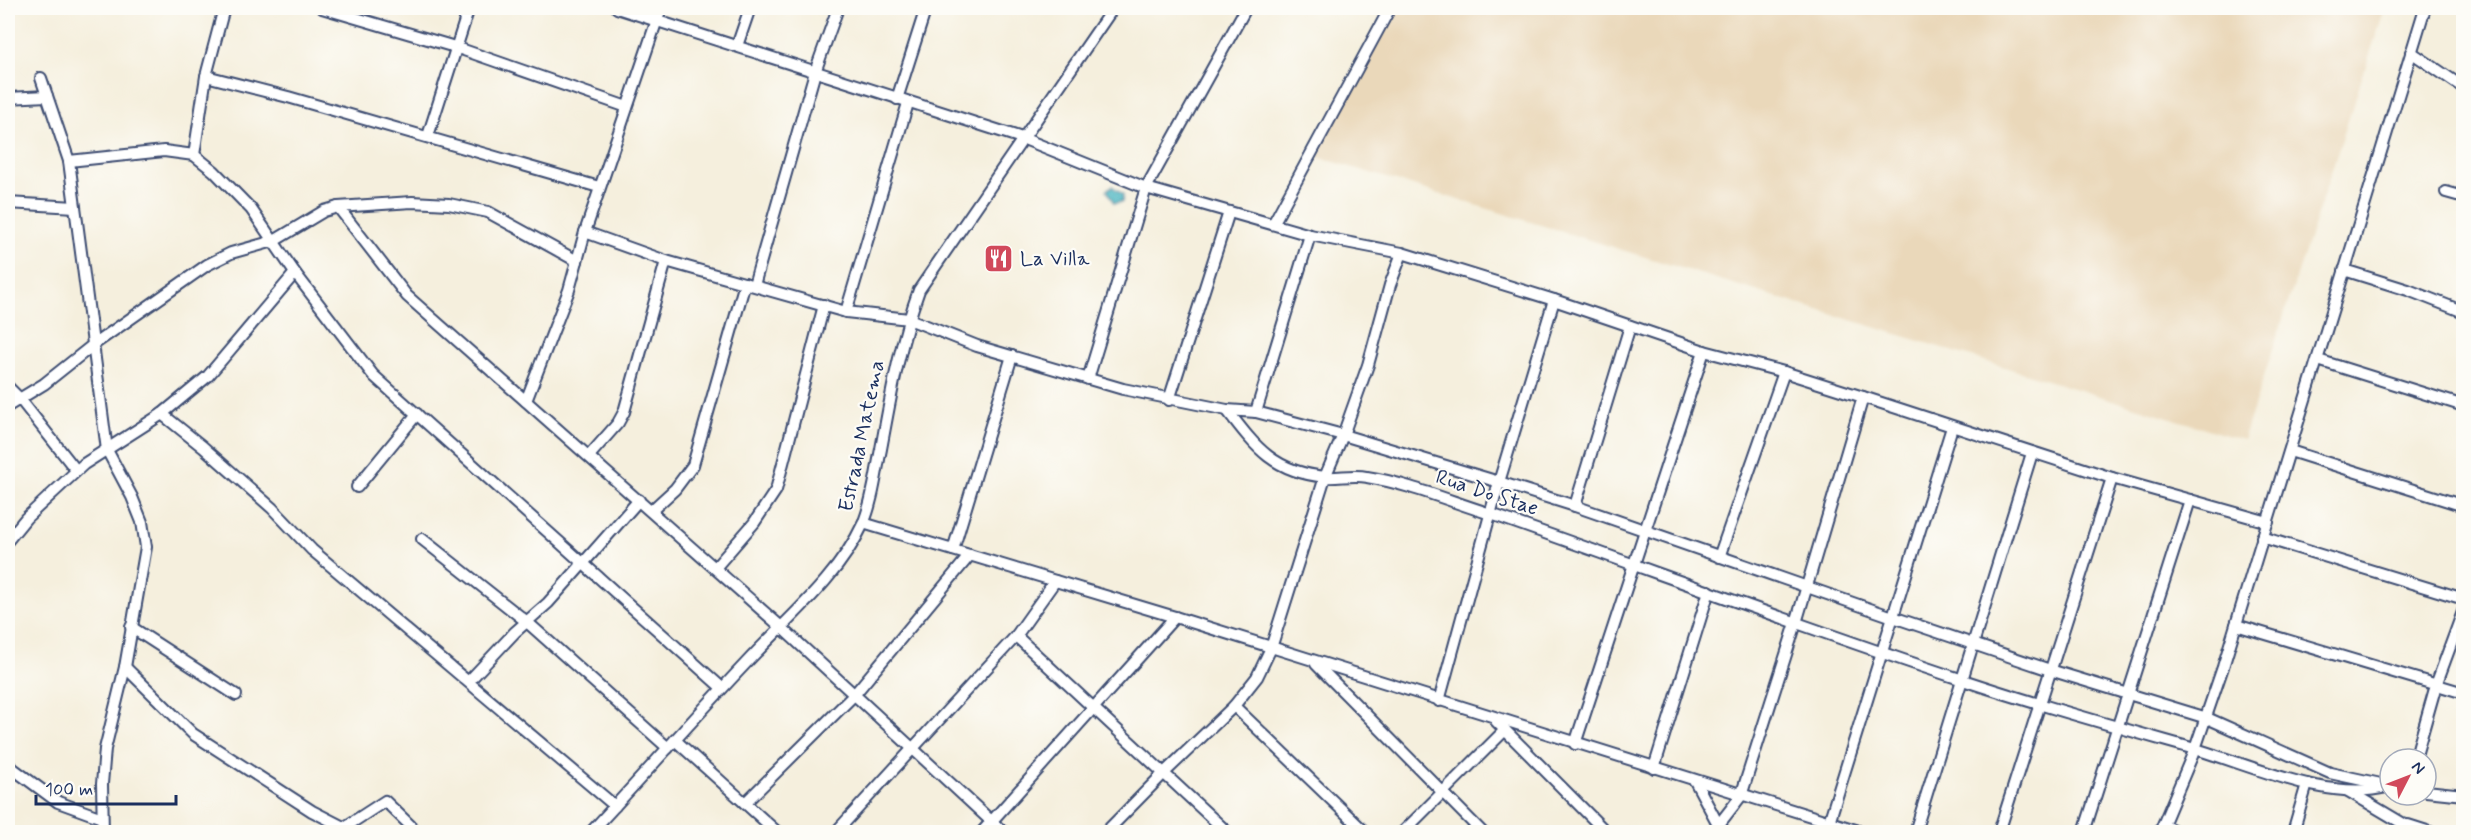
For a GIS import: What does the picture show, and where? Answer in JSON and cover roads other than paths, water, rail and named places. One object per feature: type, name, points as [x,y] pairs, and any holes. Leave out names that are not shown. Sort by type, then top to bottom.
[{"type":"street","points":[[194,155],[206,76],[224,8]]},
{"type":"street","points":[[322,8],[455,47],[627,107]]},
{"type":"street","points":[[428,136],[469,8]]},
{"type":"street","points":[[617,8],[1022,138],[1146,188],[1310,235],[1402,253],[1554,300],[1704,351],[1784,372],[2112,478],[2268,522]]},
{"type":"street","points":[[526,401],[566,300],[599,187],[661,8]]},
{"type":"street","points":[[737,46],[750,8]]},
{"type":"street","points":[[651,511],[680,483],[693,465],[815,72],[838,8]]},
{"type":"street","points":[[897,99],[926,8]]},
{"type":"street","name":"Estrada Matema","points":[[591,832],[722,688],[825,581],[863,523],[909,319],[919,290],[1113,8]]},
{"type":"street","points":[[1088,379],[1146,188],[1246,8]]},
{"type":"street","points":[[1272,224],[1390,8]]},
{"type":"street","points":[[2177,832],[2161,829],[2195,749],[2236,625],[2425,8]]},
{"type":"street","points":[[2411,52],[2463,88]]},
{"type":"street","points":[[206,76],[244,84],[599,187]]},
{"type":"street","points":[[41,78],[69,161],[108,450],[139,513],[146,547],[125,667],[105,749],[103,832]]},
{"type":"street","points":[[8,98],[47,96]]},
{"type":"street","points":[[846,312],[908,103]]},
{"type":"street","points":[[69,161],[155,152],[194,155],[214,171],[251,209],[295,273],[373,375],[722,688]]},
{"type":"street","points":[[2445,192],[2463,197]]},
{"type":"street","points":[[8,406],[44,384],[93,345],[207,265],[231,254],[274,241],[324,211],[338,207],[412,201],[449,204],[488,212],[577,261]]},
{"type":"street","points":[[8,203],[75,207]]},
{"type":"street","points":[[338,207],[407,296],[780,626],[1003,832]]},
{"type":"street","points":[[1169,400],[1229,212]]},
{"type":"street","points":[[585,232],[666,261],[846,312],[909,319],[977,346],[1088,379],[1169,400],[1227,410],[1256,412],[1343,435],[1499,482],[1575,506],[2050,670],[2206,718],[2330,773],[2378,783]]},
{"type":"street","points":[[1256,412],[1310,235]]},
{"type":"street","points":[[1106,832],[1234,706],[1257,677],[1271,648],[1325,477],[1368,365],[1383,309],[1402,253]]},
{"type":"street","points":[[589,456],[618,423],[624,412],[666,261]]},
{"type":"street","points":[[2344,270],[2408,290],[2463,312]]},
{"type":"street","points":[[8,540],[26,518],[76,470],[162,414],[208,376],[295,273]]},
{"type":"street","points":[[1439,701],[1499,482],[1554,300]]},
{"type":"street","points":[[715,568],[754,523],[776,490],[824,305]]},
{"type":"street","points":[[1575,506],[1630,326]]},
{"type":"street","points":[[1575,744],[1704,351]]},
{"type":"street","points":[[953,550],[1012,356]]},
{"type":"street","points":[[2318,360],[2463,406]]},
{"type":"street","points":[[1719,557],[1784,372]]},
{"type":"street","points":[[8,387],[76,470]]},
{"type":"street","points":[[1719,830],[1741,796],[1796,623],[1863,397]]},
{"type":"street","name":"Rua Do Stae","points":[[1227,410],[1267,458],[1294,469],[1325,477],[1366,476],[1491,514],[1796,623],[1962,680],[2117,729],[2195,749],[2307,784],[2346,789],[2378,789]]},
{"type":"street","points":[[162,414],[272,508],[312,550],[615,806]]},
{"type":"street","points":[[357,487],[417,414]]},
{"type":"street","points":[[1829,822],[1952,427]]},
{"type":"street","points":[[2290,451],[2463,506]]},
{"type":"street","points":[[1915,832],[2032,453]]},
{"type":"street","points":[[1999,832],[2112,478]]},
{"type":"street","points":[[469,681],[583,564],[639,500]]},
{"type":"street","points":[[2084,832],[2190,500]]},
{"type":"street","points":[[863,523],[1175,617],[1862,832]]},
{"type":"street","points":[[2262,537],[2463,599]]},
{"type":"street","points":[[422,538],[527,622],[671,744],[746,803],[777,832]]},
{"type":"street","points":[[746,803],[854,695],[970,555]]},
{"type":"street","points":[[836,832],[1016,636],[1055,582]]},
{"type":"street","points":[[1654,768],[1709,591]]},
{"type":"street","points":[[2418,747],[2436,685],[2463,609]]},
{"type":"street","points":[[982,832],[1175,617]]},
{"type":"street","points":[[2236,625],[2463,693]]},
{"type":"street","points":[[131,627],[236,695]]},
{"type":"street","points":[[1016,636],[1227,832]]},
{"type":"street","points":[[1314,661],[1442,794],[1482,832]]},
{"type":"street","points":[[125,667],[193,734],[312,811],[349,830],[386,801],[417,832]]},
{"type":"street","points":[[1234,706],[1365,832]]},
{"type":"street","points":[[1494,718],[1606,832]]},
{"type":"street","points":[[1403,832],[1505,730]]},
{"type":"street","points":[[8,765],[58,802],[102,818]]},
{"type":"street","points":[[1695,781],[1719,830]]},
{"type":"street","points":[[2294,832],[2307,784]]},
{"type":"street","points":[[2346,789],[2414,832]]},
{"type":"street","points":[[2438,792],[2463,795]]},
{"type":"street","points":[[2402,823],[2430,832]]},
{"type":"water","points":[[1112,186],[1123,195],[1122,202],[1114,203],[1107,190]]},
{"type":"place","name":"La Villa","points":[[999,259]]}]
